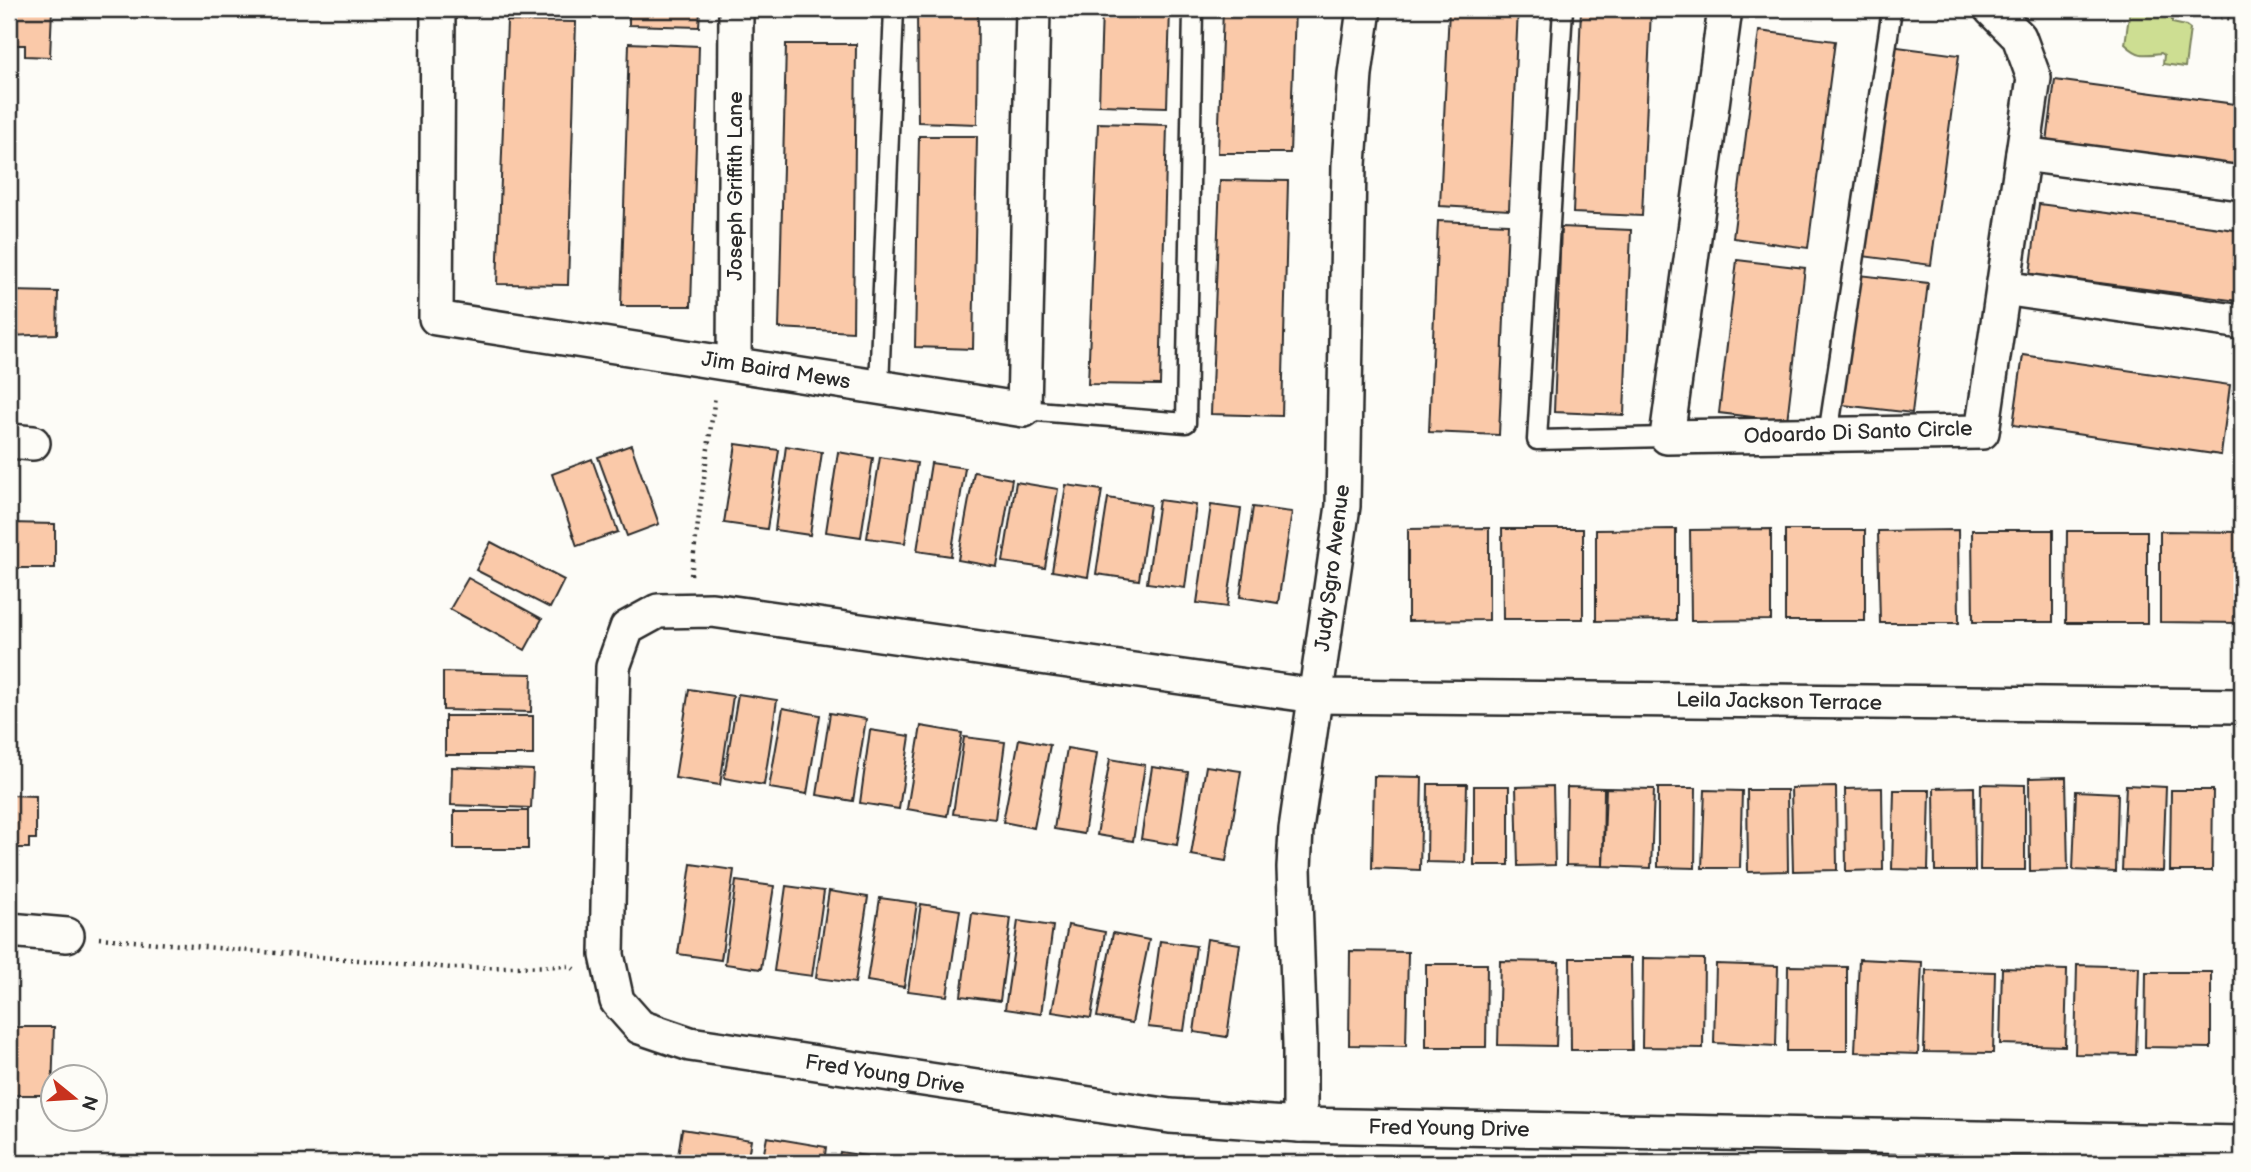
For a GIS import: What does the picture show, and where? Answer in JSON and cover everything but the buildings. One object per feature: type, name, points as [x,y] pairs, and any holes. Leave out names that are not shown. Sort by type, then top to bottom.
[{"type":"street","name":"Jim Baird Mews","points":[[438,9],[436,318],[1024,410]]},
{"type":"street","name":"Joseph Griffith Lane","points":[[734,363],[736,9]]},
{"type":"street","points":[[1024,410],[1033,9]]},
{"type":"street","name":"Judy Sgro Avenue","points":[[1300,1125],[1294,868],[1296,829],[1343,506],[1349,165],[1355,74],[1364,9]]},
{"type":"street","points":[[1667,438],[1725,9]]},
{"type":"street","name":"Odoardo Di Santo Circle","points":[[1667,438],[1982,432],[2034,78],[2019,37],[1991,9]]},
{"type":"street","points":[[2023,154],[2242,183]]},
{"type":"street","points":[[2003,288],[2242,322]]},
{"type":"street","name":"Fred Young Drive","points":[[1315,696],[712,610],[658,611],[627,628],[612,667],[607,955],[617,1001],[640,1027],[690,1044],[1170,1116],[1300,1125],[2242,1143]]},
{"type":"street","name":"Leila Jackson Terrace","points":[[1315,696],[2242,706]]},
{"type":"street","points":[[9,930],[67,935]]},
{"type":"lane","points":[[879,387],[894,9]]},
{"type":"lane","points":[[1024,410],[1186,424],[1193,9]]},
{"type":"lane","name":"Odoardo Di Santo Circle","points":[[1563,9],[1537,440],[1667,438]]},
{"type":"lane","points":[[1828,435],[1892,9]]},
{"type":"path","points":[[2165,9],[2242,20]]},
{"type":"path","points":[[686,610],[715,392],[734,363]]},
{"type":"path","points":[[67,935],[452,968],[570,966],[617,1001]]},
{"type":"green space","points":[[2130,9],[2172,16],[2172,23],[2190,29],[2185,67],[2163,64],[2164,55],[2161,53],[2142,54],[2125,44]]}]
